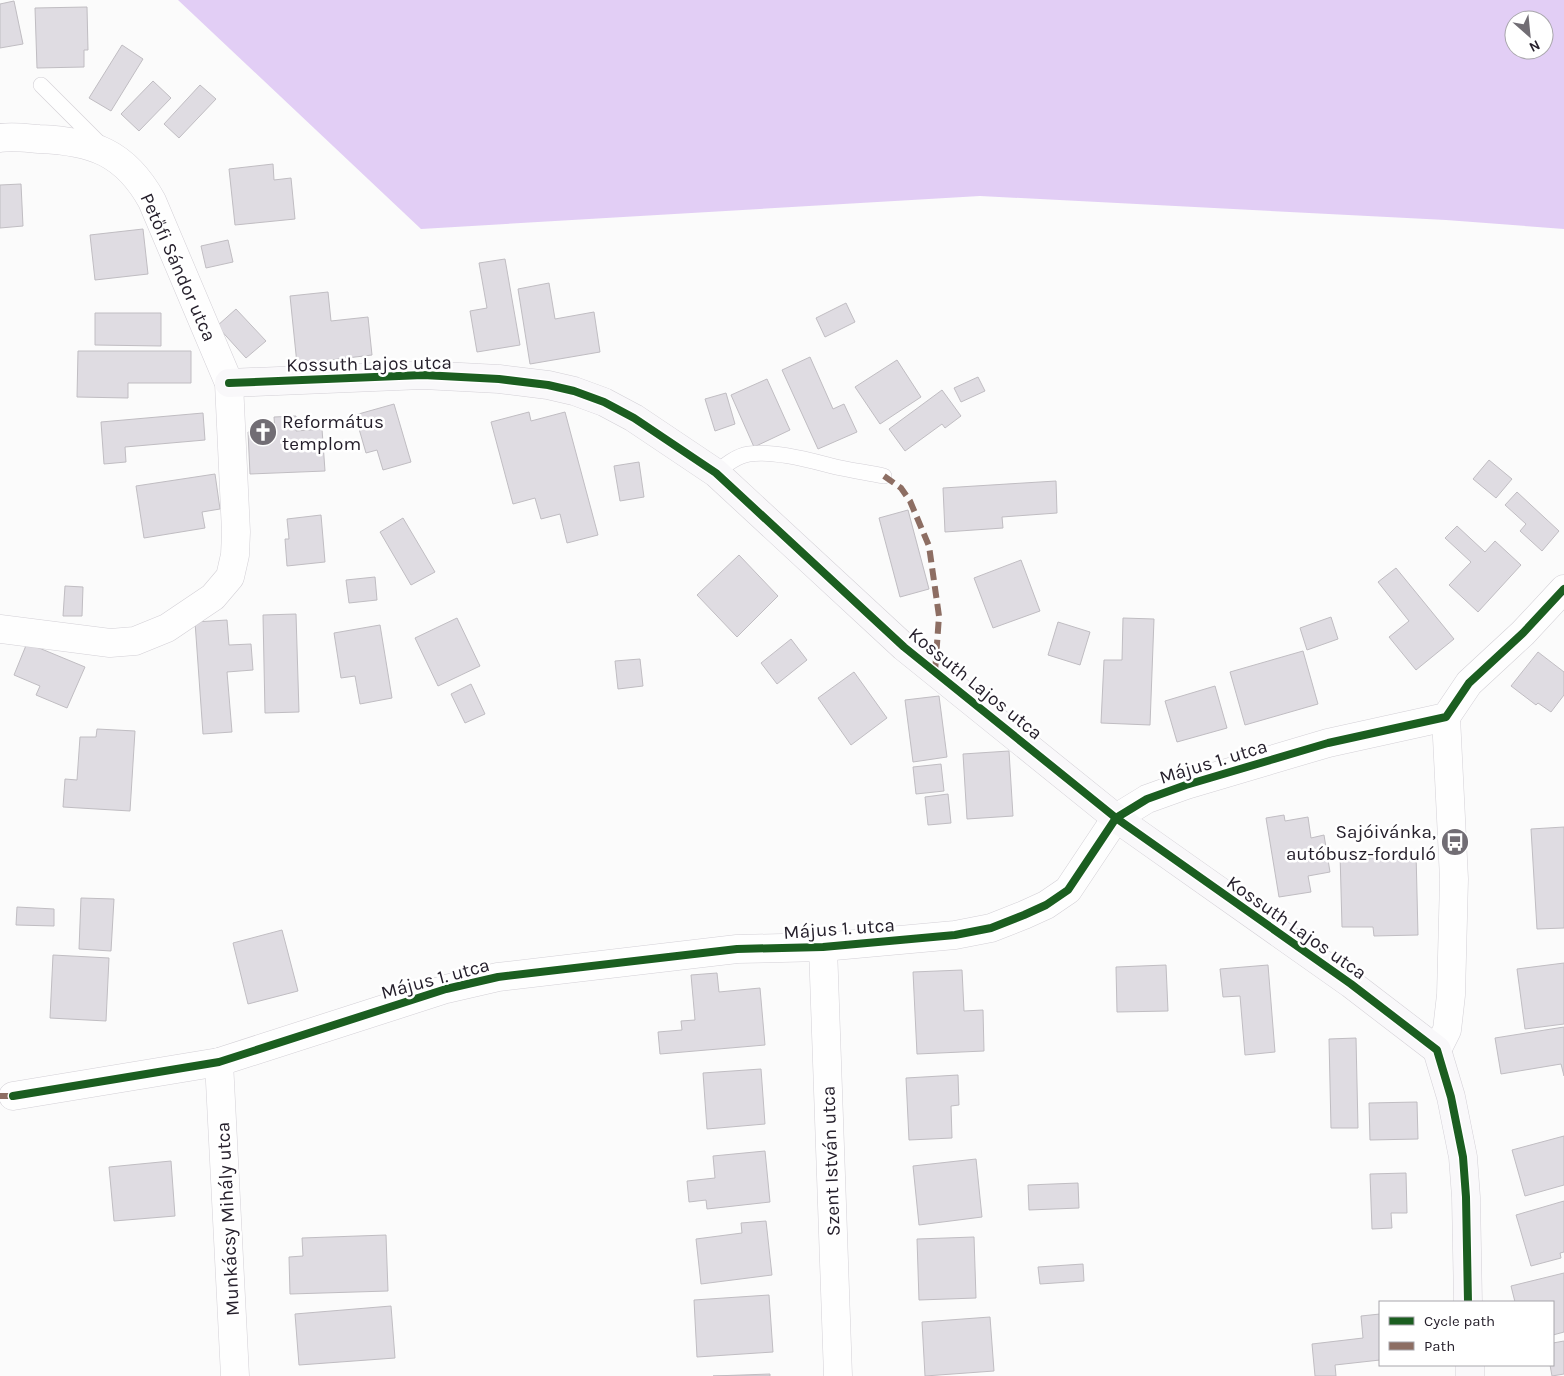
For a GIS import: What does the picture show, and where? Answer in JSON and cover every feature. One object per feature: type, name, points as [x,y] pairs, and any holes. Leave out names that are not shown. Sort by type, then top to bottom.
[{"type":"street","name":"Petőfi Sándor utca","points":[[0,138],[66,140],[111,155],[131,170],[142,183],[152,201],[229,383]]},
{"type":"street","name":"Kossuth Lajos utca","points":[[229,383],[423,375],[499,379],[548,385],[574,391],[604,402],[634,418],[716,473],[904,647],[1116,818],[1351,984],[1437,1050]]},
{"type":"street","points":[[0,629],[110,643],[135,641],[167,628],[213,597],[230,577],[235,555],[236,532],[229,383]]},
{"type":"street","points":[[1468,1301],[1466,1197],[1463,1157],[1451,1097],[1437,1050],[1447,1030],[1451,994],[1454,880],[1446,716],[1469,683],[1523,633],[1564,589]]},
{"type":"street","name":"Május 1. utca","points":[[13,1096],[219,1062],[446,989],[498,977],[737,949],[823,947],[955,935],[991,928],[1046,905],[1068,890],[1116,818],[1148,799],[1186,785],[1328,743],[1446,716]]},
{"type":"street","name":"Szent István utca","points":[[823,947],[838,1376]]},
{"type":"street","name":"Munkácsy Mihály utca","points":[[219,1062],[235,1376]]},
{"type":"lane","points":[[41,85],[111,155]]},
{"type":"lane","points":[[716,473],[730,461],[748,454],[767,454],[814,460],[841,468],[884,476]]},
{"type":"shaded area","points":[[178,0],[1564,0],[1564,229],[1446,220],[980,196],[421,229]]},
{"type":"building","points":[[14,1],[23,44],[0,48],[0,4]]},
{"type":"building","points":[[87,7],[88,50],[84,50],[84,67],[37,68],[35,8]]},
{"type":"building","points":[[122,45],[143,59],[111,111],[89,98]]},
{"type":"building","points":[[153,81],[171,98],[139,131],[121,114]]},
{"type":"building","points":[[200,85],[216,99],[179,138],[164,124]]},
{"type":"building","points":[[273,164],[274,180],[291,178],[295,219],[235,225],[229,169]]},
{"type":"building","points":[[21,184],[23,226],[0,228],[0,185]]},
{"type":"building","points":[[143,229],[148,274],[95,280],[90,235]]},
{"type":"building","points":[[228,240],[233,262],[206,268],[201,246]]},
{"type":"building","points":[[505,259],[520,345],[477,352],[470,311],[487,308],[479,263]]},
{"type":"building","points":[[549,283],[555,319],[594,312],[600,352],[530,364],[518,289]]},
{"type":"building","points":[[328,292],[331,321],[368,317],[372,355],[297,364],[290,296]]},
{"type":"building","points":[[846,303],[855,322],[825,337],[816,318]]},
{"type":"building","points":[[236,309],[266,341],[246,358],[217,326]]},
{"type":"building","points":[[95,313],[161,313],[161,346],[95,345]]},
{"type":"building","points":[[78,351],[191,351],[191,383],[128,383],[128,398],[77,397]]},
{"type":"building","points":[[810,357],[833,409],[844,404],[857,432],[818,449],[782,370]]},
{"type":"building","points":[[897,360],[921,397],[880,424],[855,387]]},
{"type":"building","points":[[978,377],[985,391],[961,402],[954,388]]},
{"type":"building","points":[[767,379],[790,430],[754,447],[731,395]]},
{"type":"building","points":[[942,390],[961,416],[945,428],[942,424],[905,451],[889,429]]},
{"type":"building","points":[[726,393],[735,424],[715,431],[705,399]]},
{"type":"building","points":[[394,404],[411,462],[383,470],[377,450],[366,453],[355,415]]},
{"type":"building","points":[[529,412],[531,421],[565,412],[598,535],[567,543],[560,514],[541,519],[535,498],[513,504],[491,422]]},
{"type":"building","points":[[203,413],[205,440],[125,447],[126,462],[104,464],[101,422]]},
{"type":"building","points":[[296,416],[296,431],[322,429],[325,471],[250,474],[248,432],[275,431],[274,417]]},
{"type":"building","points":[[1489,460],[1512,479],[1496,498],[1473,479]]},
{"type":"building","points":[[639,462],[644,497],[620,501],[614,466]]},
{"type":"building","points":[[215,474],[220,509],[202,512],[205,528],[144,538],[136,486]]},
{"type":"building","points":[[1056,481],[1057,513],[1002,517],[1003,528],[945,532],[943,488]]},
{"type":"building","points":[[1517,492],[1559,531],[1542,551],[1520,531],[1526,524],[1505,505]]},
{"type":"building","points":[[908,510],[929,589],[900,597],[879,518]]},
{"type":"building","points":[[321,515],[325,562],[287,566],[285,539],[289,539],[287,519]]},
{"type":"building","points":[[403,518],[435,572],[411,585],[380,532]]},
{"type":"building","points":[[1457,526],[1485,552],[1495,541],[1521,565],[1478,612],[1449,585],[1471,562],[1445,538]]},
{"type":"building","points":[[739,555],[778,596],[737,637],[697,595]]},
{"type":"building","points":[[1021,560],[1040,611],[993,628],[974,578]]},
{"type":"building","points":[[1396,568],[1454,639],[1416,670],[1389,637],[1409,621],[1378,582]]},
{"type":"building","points":[[375,577],[377,600],[349,603],[346,580]]},
{"type":"building","points":[[65,586],[83,587],[82,616],[63,616]]},
{"type":"building","points":[[296,614],[299,712],[265,713],[263,615]]},
{"type":"building","points":[[1331,617],[1338,639],[1307,650],[1300,628]]},
{"type":"building","points":[[457,618],[480,666],[438,686],[415,638]]},
{"type":"building","points":[[1123,618],[1154,619],[1150,725],[1101,723],[1104,660],[1122,660]]},
{"type":"building","points":[[227,620],[229,645],[251,644],[253,670],[227,672],[232,732],[203,734],[195,622]]},
{"type":"building","points":[[1058,622],[1090,632],[1080,665],[1048,655]]},
{"type":"building","points":[[380,625],[392,698],[360,704],[355,676],[341,678],[334,633]]},
{"type":"building","points":[[791,639],[807,660],[777,684],[761,663]]},
{"type":"building","points":[[27,643],[85,667],[67,708],[36,695],[40,686],[14,675]]},
{"type":"building","points":[[1303,651],[1318,704],[1245,725],[1230,672]]},
{"type":"building","points":[[1538,652],[1564,672],[1564,695],[1551,712],[1538,703],[1536,705],[1511,686]]},
{"type":"building","points":[[640,659],[643,686],[618,689],[615,661]]},
{"type":"building","points":[[854,672],[887,718],[851,745],[818,698]]},
{"type":"building","points":[[471,684],[485,714],[465,723],[451,694]]},
{"type":"building","points":[[1215,686],[1227,728],[1177,742],[1165,701]]},
{"type":"building","points":[[939,696],[947,757],[913,762],[905,700]]},
{"type":"building","points":[[97,729],[135,731],[130,811],[63,807],[65,779],[77,780],[80,737],[96,737]]},
{"type":"building","points":[[1009,751],[1013,816],[967,819],[963,754]]},
{"type":"building","points":[[941,764],[944,791],[916,794],[913,767]]},
{"type":"building","points":[[948,794],[951,823],[928,825],[925,797]]},
{"type":"building","points":[[1284,815],[1285,821],[1308,817],[1311,838],[1324,835],[1330,872],[1308,876],[1311,892],[1279,897],[1266,818]]},
{"type":"building","points":[[1564,827],[1564,928],[1537,929],[1531,829]]},
{"type":"building","points":[[1416,852],[1418,935],[1374,936],[1373,927],[1342,927],[1340,853]]},
{"type":"building","points":[[81,898],[114,899],[111,951],[79,949]]},
{"type":"building","points":[[17,907],[54,909],[54,926],[16,925]]},
{"type":"building","points":[[282,930],[298,991],[248,1004],[233,943]]},
{"type":"building","points":[[53,955],[109,958],[106,1021],[50,1018]]},
{"type":"building","points":[[1564,963],[1564,1024],[1525,1029],[1517,969]]},
{"type":"building","points":[[1166,965],[1168,1011],[1117,1012],[1116,967]]},
{"type":"building","points":[[1268,965],[1275,1052],[1245,1055],[1240,996],[1223,997],[1220,969]]},
{"type":"building","points":[[962,970],[964,1011],[983,1010],[984,1051],[917,1054],[913,972]]},
{"type":"building","points":[[717,973],[719,992],[760,988],[765,1045],[660,1054],[658,1032],[682,1030],[681,1021],[695,1020],[691,975]]},
{"type":"building","points":[[1564,1027],[1564,1076],[1561,1064],[1501,1074],[1495,1038]]},
{"type":"building","points":[[1356,1038],[1358,1128],[1331,1128],[1329,1039]]},
{"type":"building","points":[[761,1069],[765,1124],[707,1129],[703,1073]]},
{"type":"building","points":[[958,1075],[959,1105],[951,1106],[952,1138],[909,1140],[906,1078]]},
{"type":"building","points":[[1417,1102],[1418,1139],[1370,1140],[1369,1103]]},
{"type":"building","points":[[1564,1136],[1564,1185],[1525,1196],[1512,1150]]},
{"type":"building","points":[[765,1151],[770,1202],[707,1209],[706,1200],[689,1202],[687,1181],[715,1178],[713,1156]]},
{"type":"building","points":[[976,1159],[982,1217],[919,1225],[913,1166]]},
{"type":"building","points":[[171,1161],[175,1216],[114,1221],[109,1167]]},
{"type":"building","points":[[1406,1173],[1407,1213],[1391,1213],[1392,1228],[1372,1229],[1370,1174]]},
{"type":"building","points":[[1078,1183],[1079,1208],[1029,1210],[1028,1185]]},
{"type":"building","points":[[1564,1201],[1564,1252],[1560,1253],[1561,1258],[1531,1266],[1516,1215]]},
{"type":"building","points":[[766,1221],[772,1275],[701,1284],[696,1239],[742,1233],[741,1223]]},
{"type":"building","points":[[386,1235],[388,1291],[290,1294],[289,1257],[303,1256],[302,1238]]},
{"type":"building","points":[[974,1237],[976,1298],[919,1300],[917,1239]]},
{"type":"building","points":[[1083,1264],[1084,1281],[1040,1284],[1038,1267]]},
{"type":"building","points":[[1564,1273],[1564,1332],[1554,1335],[1554,1301],[1515,1301],[1511,1286]]},
{"type":"building","points":[[769,1295],[773,1352],[697,1357],[694,1300]]},
{"type":"building","points":[[391,1306],[395,1358],[299,1365],[295,1314]]},
{"type":"building","points":[[1379,1314],[1379,1360],[1335,1365],[1336,1376],[1315,1376],[1312,1344],[1363,1338],[1361,1316]]},
{"type":"building","points":[[990,1317],[994,1371],[925,1376],[922,1322]]},
{"type":"building","points":[[1564,1341],[1564,1374],[1552,1376],[1550,1366],[1554,1366],[1554,1343]]},
{"type":"building","points":[[770,1374],[770,1376],[713,1376]]},
{"type":"marked path","points":[[884,476],[901,488],[910,501],[929,546],[939,616],[935,672]]},
{"type":"marked path","points":[[0,1096],[13,1096]]},
{"type":"cycle path","points":[[229,383],[423,375],[499,379],[548,385],[574,391],[604,402],[634,418],[716,473],[904,647],[1116,818],[1351,984],[1437,1050],[1451,1097],[1463,1157],[1466,1197],[1468,1301]]},
{"type":"cycle path","points":[[13,1096],[219,1062],[446,989],[498,977],[737,949],[823,947],[955,935],[991,928],[1046,905],[1068,890],[1116,818],[1147,799],[1186,785],[1328,743],[1446,717],[1469,683],[1523,633],[1564,589]]},
{"type":"place","name":"Református templom","points":[[263,432]]},
{"type":"place","name":"Sajóivánka, autóbusz-forduló","points":[[1455,842]]}]
